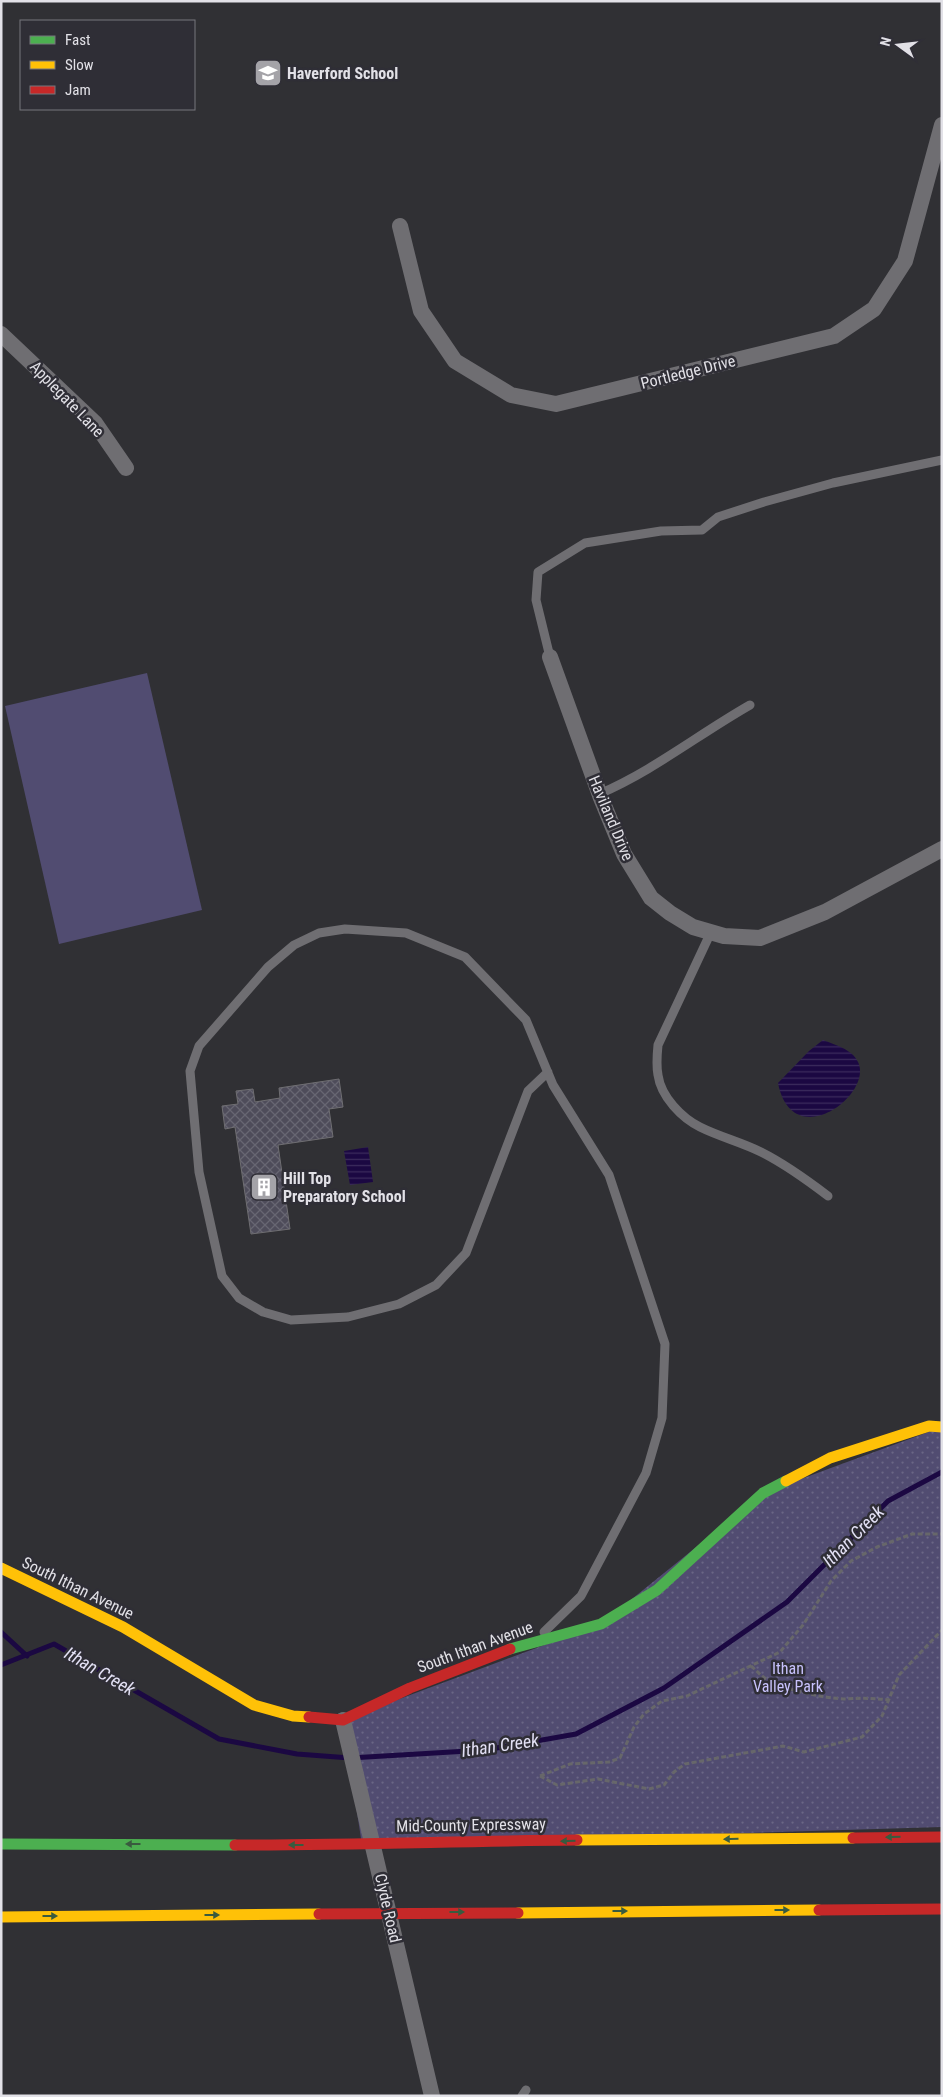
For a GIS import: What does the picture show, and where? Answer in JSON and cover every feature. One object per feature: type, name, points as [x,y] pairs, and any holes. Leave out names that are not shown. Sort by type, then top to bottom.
[{"type":"main road","name":"South Ithan Avenue","points":[[1,1568],[123,1627],[254,1705],[293,1716],[344,1720],[410,1688],[522,1644],[601,1624],[657,1590],[763,1493],[830,1458],[929,1426],[942,1427]]},
{"type":"main road","name":"Mid-County Expressway","points":[[1,1844],[345,1845],[391,1842],[942,1837]]},
{"type":"main road","points":[[1,1917],[942,1909]]},
{"type":"street","name":"Portledge Drive","points":[[400,226],[421,311],[455,361],[511,396],[556,404],[834,336],[874,309],[905,261],[942,125]]},
{"type":"street","name":"Applegate Lane","points":[[1,334],[95,423],[126,468]]},
{"type":"street","name":"Haviland Drive","points":[[550,657],[624,854],[651,898],[670,913],[693,927],[724,936],[760,938],[826,912],[942,849]]},
{"type":"street","name":"Clyde Road","points":[[344,1720],[432,2096]]},
{"type":"lane","points":[[550,657],[536,600],[538,572],[584,543],[661,531],[702,530],[718,516],[764,502],[849,479],[942,460]]},
{"type":"lane","points":[[600,794],[622,785],[714,725],[750,705]]},
{"type":"lane","points":[[535,1641],[581,1596],[646,1473],[662,1418],[665,1344],[609,1174],[553,1084],[548,1072],[526,1020],[465,957],[406,933],[345,929],[319,933],[294,945],[268,967],[199,1046],[190,1071],[199,1172],[222,1276],[239,1298],[263,1312],[291,1320],[348,1317],[400,1304],[436,1286],[466,1253],[528,1091],[548,1072]]},
{"type":"lane","points":[[712,932],[658,1045],[656,1062],[658,1078],[674,1106],[686,1118],[700,1127],[771,1157],[828,1196]]},
{"type":"path","points":[[942,1534],[912,1534],[851,1561],[831,1581],[802,1625],[780,1652],[687,1696],[662,1702],[644,1714],[634,1727],[620,1758],[608,1762],[570,1764],[540,1776],[557,1785],[598,1779],[649,1789],[664,1785],[674,1772],[685,1764],[783,1746],[804,1752],[862,1737],[882,1716],[899,1675],[942,1630]]},
{"type":"path","points":[[751,1666],[766,1679],[804,1692],[845,1699],[865,1697],[889,1700]]},
{"type":"green space","points":[[147,673],[202,910],[59,944],[5,706]]},
{"type":"green space","name":"Ithan Valley Park","points":[[942,1427],[942,1827],[362,1845],[343,1720],[601,1624],[763,1493]]},
{"type":"shaded area","points":[[823,1040],[852,1054],[858,1062],[860,1075],[854,1089],[843,1102],[829,1112],[814,1117],[799,1115],[786,1104],[778,1083],[809,1051]]},
{"type":"shaded area","points":[[368,1147],[373,1182],[350,1185],[344,1151]]},
{"type":"building","name":"Hill Top Preparatory School","points":[[339,1079],[343,1107],[329,1109],[333,1137],[278,1145],[290,1229],[251,1234],[235,1127],[225,1129],[222,1106],[238,1104],[236,1091],[253,1089],[255,1102],[280,1098],[279,1088]]},
{"type":"waterway","name":"Ithan Creek","points":[[1,1665],[54,1644],[219,1739],[297,1754],[350,1758],[485,1750],[576,1734],[664,1688],[787,1602],[888,1501],[942,1472]]},
{"type":"waterway","points":[[1,1632],[27,1656]]},
{"type":"traffic: fast","points":[[510,1649],[601,1624],[657,1590],[763,1493],[786,1481]]},
{"type":"traffic: fast","points":[[1,1844],[235,1845]]},
{"type":"traffic: slow","points":[[786,1481],[830,1458],[929,1426],[942,1427]]},
{"type":"traffic: slow","points":[[1,1568],[123,1627],[254,1705],[293,1716],[309,1717]]},
{"type":"traffic: slow","points":[[577,1840],[853,1838]]},
{"type":"traffic: slow","points":[[518,1913],[819,1910]]},
{"type":"traffic: slow","points":[[1,1917],[319,1914]]},
{"type":"traffic: jam","points":[[309,1717],[343,1720],[410,1688],[510,1649]]},
{"type":"traffic: jam","points":[[853,1838],[942,1837]]},
{"type":"traffic: jam","points":[[235,1845],[577,1840]]},
{"type":"traffic: jam","points":[[819,1910],[942,1909]]},
{"type":"traffic: jam","points":[[319,1914],[518,1913]]},
{"type":"place","name":"Haverford School","points":[[268,73]]},
{"type":"place","name":"Hill Top Preparatory School","points":[[264,1187]]}]
